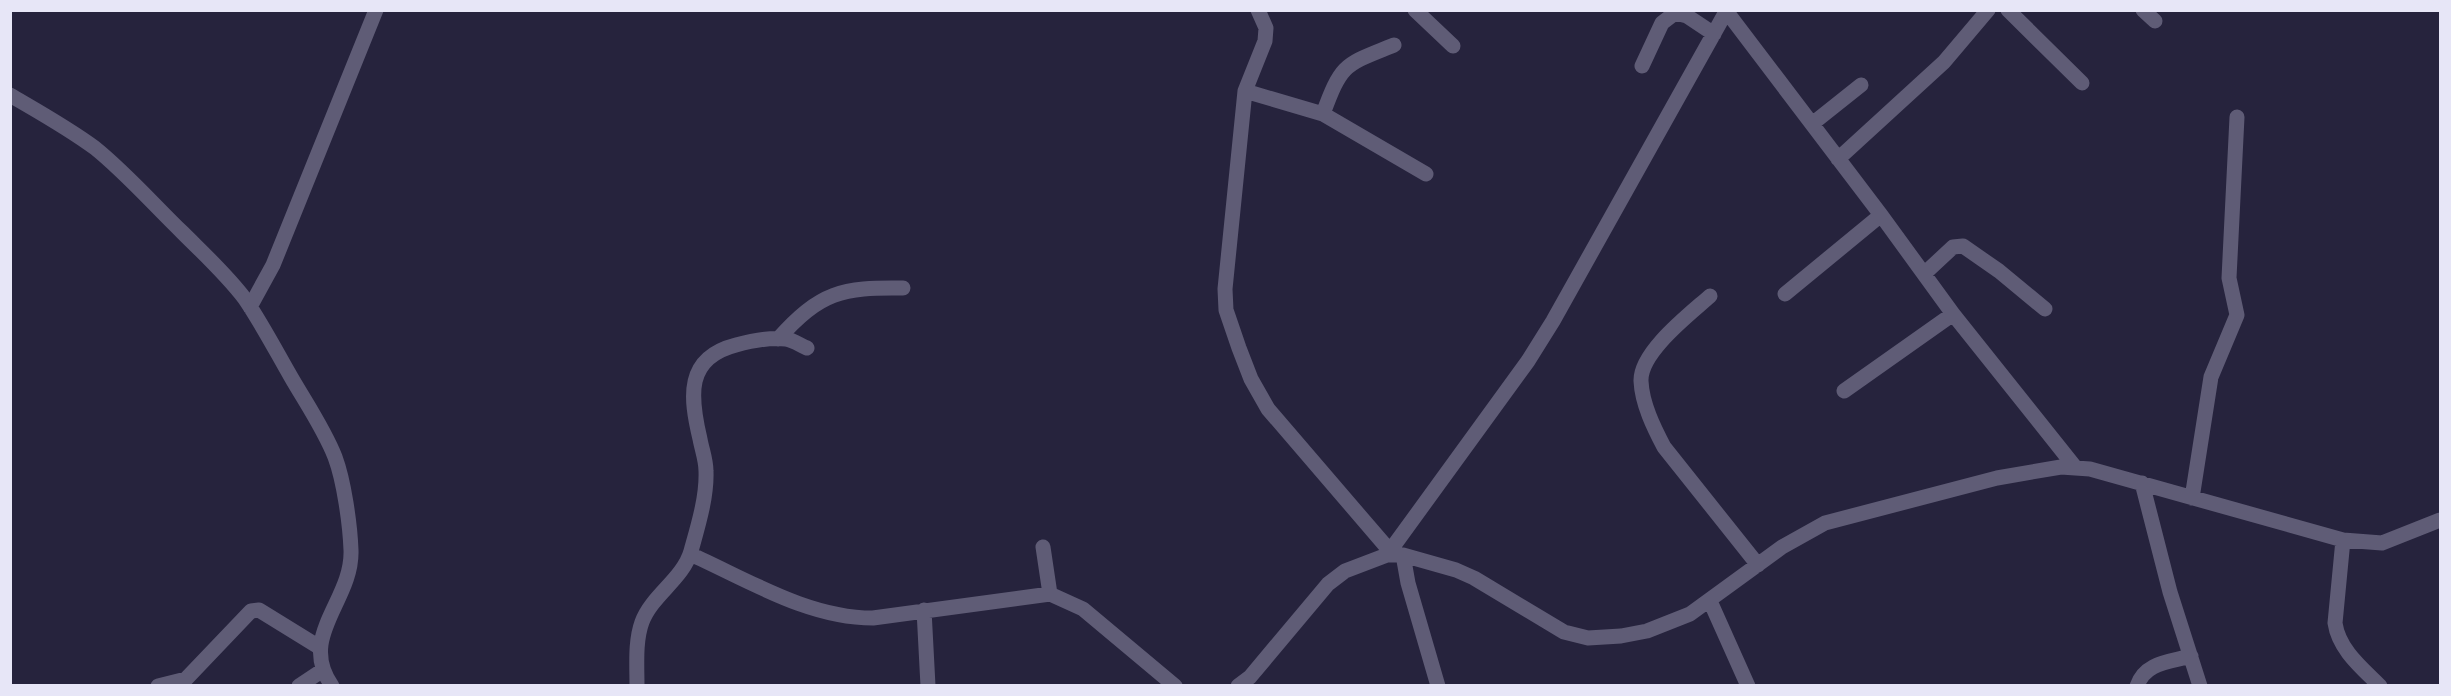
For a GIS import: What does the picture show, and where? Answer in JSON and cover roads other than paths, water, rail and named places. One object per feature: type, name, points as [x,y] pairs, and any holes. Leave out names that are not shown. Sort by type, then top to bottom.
[{"type":"street","points":[[247,302],[273,265],[376,10]]},
{"type":"street","points":[[1415,10],[1453,46]]},
{"type":"street","points":[[1838,159],[1944,62],[1988,10]]},
{"type":"street","points":[[2008,10],[2082,83]]},
{"type":"street","points":[[1393,554],[1528,361],[1727,11],[1953,314],[2075,467]]},
{"type":"street","points":[[1264,13],[1265,41],[1245,91],[1225,289],[1226,310],[1251,379],[1268,409],[1393,554],[1408,583],[1438,686]]},
{"type":"street","points":[[1642,66],[1662,23],[1675,13],[1687,16],[1714,34]]},
{"type":"street","points":[[1323,114],[1335,82],[1346,66],[1356,59],[1394,45]]},
{"type":"street","points":[[1812,124],[1861,85]]},
{"type":"street","points":[[1245,91],[1323,114],[1426,174]]},
{"type":"street","points":[[10,95],[63,126],[95,149],[222,273],[247,302],[324,433],[341,477],[351,550],[350,570],[345,587],[325,628],[319,647],[322,670],[332,686]]},
{"type":"street","points":[[2192,498],[2211,377],[2237,315],[2229,278],[2237,117]]},
{"type":"street","points":[[1785,294],[1881,215]]},
{"type":"street","points":[[1924,274],[1953,247],[1963,246],[1999,271],[2045,309]]},
{"type":"street","points":[[778,339],[798,317],[821,300],[842,292],[863,288],[903,288]]},
{"type":"street","points":[[1710,296],[1666,336],[1646,364],[1641,379],[1643,394],[1653,425],[1664,447],[1758,565]]},
{"type":"street","points":[[1844,391],[1953,314]]},
{"type":"street","points":[[637,686],[638,645],[642,622],[653,603],[679,572],[690,554],[706,484],[706,466],[693,402],[696,372],[706,358],[721,349],[751,341],[786,339],[807,348]]},
{"type":"street","points":[[1238,686],[1250,677],[1328,584],[1353,567],[1393,554],[1456,570],[1474,578],[1564,632],[1588,638],[1621,636],[1647,631],[1690,614],[1789,543],[1825,523],[1997,478],[2037,470],[2075,467],[2142,483],[2343,540],[2382,543],[2440,520]]},
{"type":"street","points":[[2142,483],[2170,592],[2200,686]]},
{"type":"street","points":[[2343,540],[2335,623],[2337,635],[2342,645],[2380,686]]},
{"type":"street","points":[[1043,547],[1050,594]]},
{"type":"street","points":[[690,554],[797,603],[822,611],[864,618],[1050,594],[1083,609],[1175,686]]},
{"type":"street","points":[[1710,601],[1748,686]]},
{"type":"street","points":[[158,686],[186,679],[251,611],[259,610],[319,647]]},
{"type":"street","points":[[924,610],[928,686]]},
{"type":"street","points":[[2137,686],[2140,676],[2152,666],[2191,656]]},
{"type":"street","points":[[298,686],[322,670]]}]
